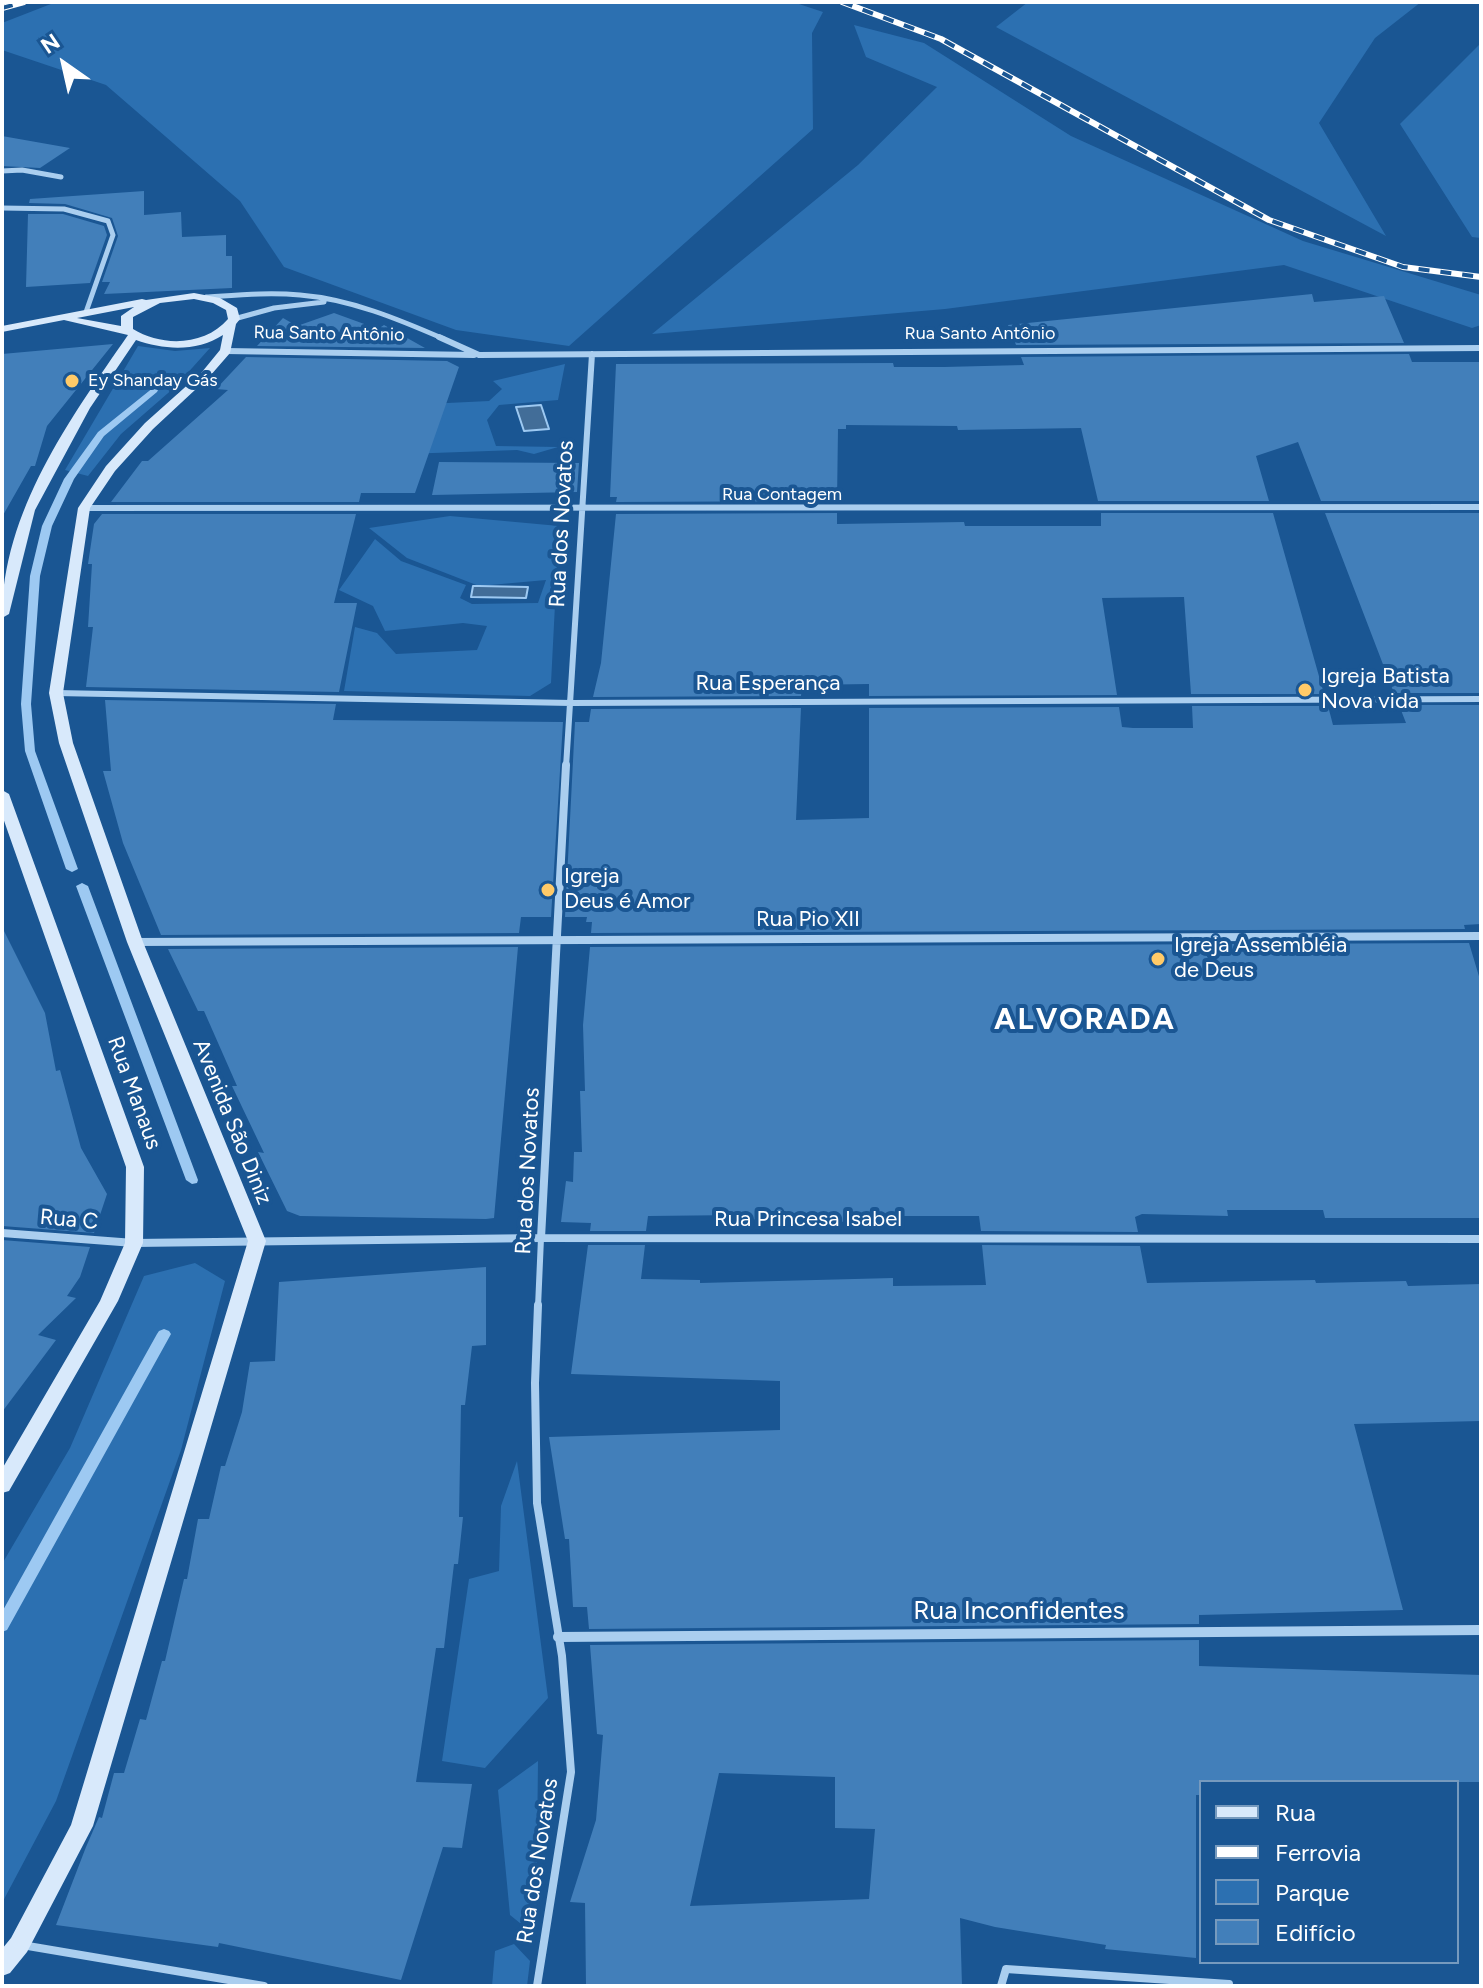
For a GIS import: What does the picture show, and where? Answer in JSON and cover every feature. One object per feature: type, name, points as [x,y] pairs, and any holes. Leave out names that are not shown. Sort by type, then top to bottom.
[{"type":"street","points":[[2,171],[22,170],[61,177]]},
{"type":"street","points":[[2,208],[64,209],[108,221],[113,235],[86,312]]},
{"type":"street","name":"Rua Santo Antônio","points":[[206,297],[307,296],[332,301],[394,317],[479,355]]},
{"type":"street","points":[[2,329],[159,300],[206,297],[231,308],[232,322],[226,351]]},
{"type":"street","points":[[2,614],[29,510],[84,408],[130,332],[127,316],[159,300]]},
{"type":"street","points":[[55,318],[130,332],[145,340],[176,343],[209,338],[232,322],[274,308],[332,301]]},
{"type":"street","name":"Rua Santo Antônio","points":[[226,351],[479,355],[1481,348]]},
{"type":"street","name":"Avenida São Diniz","points":[[226,351],[110,469],[84,508],[56,693],[66,743],[135,942],[257,1241]]},
{"type":"street","name":"Rua dos Novatos","points":[[541,1238],[560,939],[579,510],[592,354]]},
{"type":"street","name":"Rua Contagem","points":[[84,508],[1481,507]]},
{"type":"street","name":"Rua Esperança","points":[[56,693],[571,703],[1481,699]]},
{"type":"street","name":"Rua Manaus","points":[[2,794],[135,1167],[134,1243],[109,1301],[2,1486]]},
{"type":"street","name":"Rua Pio XII","points":[[135,942],[1481,936]]},
{"type":"street","name":"Rua C","points":[[2,1233],[134,1243]]},
{"type":"street","name":"Rua Princesa Isabel","points":[[134,1243],[541,1238],[1481,1239]]},
{"type":"street","points":[[2,1966],[19,1945],[82,1826],[257,1241]]},
{"type":"street","name":"Rua Inconfidentes","points":[[558,1637],[1481,1630]]},
{"type":"lane","name":"Rua dos Novatos","points":[[537,1986],[571,1772],[558,1637],[537,1503],[535,1383],[541,1238]]},
{"type":"lane","points":[[19,1945],[264,1986]]},
{"type":"lane","points":[[1001,1986],[1006,1969],[1229,1984]]},
{"type":"green space","points":[[56,2],[793,2],[823,12],[812,33],[813,129],[569,346],[456,330],[284,267],[240,201],[106,85],[2,50],[2,23]]},
{"type":"green space","points":[[1028,2],[1421,2],[1375,38],[1319,123],[1386,236],[996,27]]},
{"type":"green space","points":[[854,25],[924,43],[1071,136],[1303,241],[1481,295],[1481,325],[1472,328],[1284,265],[945,309],[652,334],[858,165],[937,87],[866,57]]},
{"type":"green space","points":[[1481,43],[1481,238],[1472,237],[1400,124]]},
{"type":"green space","points":[[138,346],[175,351],[210,348],[175,387],[121,434],[88,476],[65,470]]},
{"type":"green space","points":[[565,364],[558,400],[499,405],[487,420],[496,446],[558,447],[534,454],[517,450],[405,454],[427,404],[489,401],[502,389],[493,381]]},
{"type":"green space","points":[[450,516],[559,526],[551,683],[530,696],[344,691],[355,627],[377,633],[396,654],[477,650],[487,626],[463,623],[385,631],[373,606],[339,590],[375,539],[401,561],[466,585],[460,598],[472,604],[538,603],[546,580],[479,586],[407,558],[369,528]]},
{"type":"green space","points":[[195,1263],[225,1281],[181,1450],[56,1801],[2,1903],[2,1564],[70,1448],[144,1276]]},
{"type":"green space","points":[[517,1461],[548,1698],[485,1768],[442,1761],[469,1579],[499,1571],[501,1506]]},
{"type":"green space","points":[[538,1761],[536,1936],[510,1915],[498,1790]]},
{"type":"green space","points":[[514,1944],[530,1961],[527,1986],[492,1986],[495,1951]]},
{"type":"shaded area","points":[[541,405],[549,429],[524,431],[516,407]]},
{"type":"shaded area","points":[[473,586],[528,587],[526,598],[471,597]]},
{"type":"building","points":[[2,136],[70,148],[40,168],[2,166]]},
{"type":"building","points":[[144,191],[144,215],[181,212],[182,237],[226,235],[226,256],[232,256],[232,288],[104,294],[110,282],[102,282],[118,236],[112,218],[65,204],[29,203],[30,199]]},
{"type":"building","points":[[28,214],[63,214],[104,226],[107,235],[90,283],[26,287]]},
{"type":"building","points":[[1312,294],[1314,302],[1384,296],[1404,343],[1016,345],[1008,325]]},
{"type":"building","points":[[334,313],[378,329],[384,325],[425,348],[257,346],[283,318],[297,326]]},
{"type":"building","points":[[113,344],[47,426],[35,466],[31,466],[2,517],[2,354]]},
{"type":"building","points":[[1409,354],[1412,362],[1481,362],[1481,501],[1321,501],[1298,442],[1256,456],[1269,501],[1098,501],[1081,428],[958,430],[957,426],[846,425],[846,429],[838,429],[837,501],[616,502],[617,497],[610,497],[616,364],[893,363],[894,367],[944,367],[1024,365],[1021,357]]},
{"type":"building","points":[[246,357],[447,361],[459,367],[415,493],[361,493],[359,502],[111,502],[142,461],[148,461],[228,390],[216,389]]},
{"type":"building","points":[[439,462],[579,463],[577,492],[432,495]]},
{"type":"building","points":[[837,513],[837,524],[964,522],[965,526],[1101,526],[1101,513],[1273,513],[1324,694],[1191,694],[1184,597],[1102,598],[1117,695],[869,696],[869,684],[802,685],[801,696],[593,697],[601,663],[616,514]]},
{"type":"building","points":[[1325,513],[1481,513],[1481,693],[1394,693]]},
{"type":"building","points":[[102,514],[356,514],[334,603],[357,603],[339,692],[86,687],[93,627],[88,627],[92,564],[88,564],[94,524]]},
{"type":"building","points":[[105,700],[336,704],[333,720],[563,722],[551,917],[521,917],[519,933],[161,935],[123,843],[103,771],[111,771]]},
{"type":"building","points":[[1399,705],[1481,705],[1481,924],[1464,925],[1465,929],[591,933],[592,922],[586,922],[587,917],[565,917],[575,722],[589,722],[591,709],[801,708],[796,820],[869,818],[869,708],[1119,707],[1122,727],[1193,728],[1192,706],[1328,706],[1333,725],[1406,723]]},
{"type":"building","points":[[2,927],[45,1013],[56,1071],[60,1070],[81,1148],[107,1194],[94,1233],[2,1226]]},
{"type":"building","points":[[1469,943],[1481,983],[1481,1218],[1325,1218],[1323,1210],[1227,1210],[1228,1216],[1142,1214],[1135,1217],[1138,1232],[981,1231],[979,1216],[893,1216],[893,1223],[737,1219],[738,1215],[648,1216],[646,1231],[590,1231],[591,1223],[561,1222],[566,1181],[573,1182],[574,1152],[582,1152],[580,1091],[585,1091],[583,1025],[590,947]]},
{"type":"building","points":[[518,947],[494,1218],[300,1216],[287,1211],[258,1152],[264,1153],[232,1086],[237,1086],[204,1011],[198,1011],[168,949]]},
{"type":"building","points":[[2,1240],[90,1247],[80,1277],[67,1296],[76,1298],[38,1335],[56,1340],[2,1412]]},
{"type":"building","points":[[588,1245],[645,1245],[641,1279],[700,1280],[700,1283],[893,1278],[893,1286],[986,1285],[982,1245],[1140,1246],[1147,1283],[1315,1280],[1316,1283],[1406,1281],[1408,1286],[1481,1284],[1481,1421],[1354,1424],[1403,1610],[1199,1615],[1199,1624],[589,1629],[587,1607],[573,1607],[569,1539],[565,1539],[549,1437],[780,1430],[780,1381],[571,1374]]},
{"type":"building","points":[[486,1267],[486,1345],[472,1346],[465,1405],[461,1405],[459,1517],[463,1517],[458,1564],[454,1564],[444,1648],[436,1648],[416,1782],[472,1784],[462,1848],[443,1847],[401,1980],[219,1943],[218,1947],[56,1925],[86,1847],[99,1817],[102,1818],[114,1773],[124,1773],[140,1719],[146,1720],[162,1661],[165,1661],[184,1579],[187,1579],[198,1519],[209,1519],[221,1466],[225,1466],[242,1412],[250,1362],[275,1361],[279,1282]]},
{"type":"building","points":[[1199,1640],[1199,1666],[1481,1675],[1481,1782],[1199,1780],[1199,1795],[1196,1795],[1196,1958],[1105,1949],[1106,1945],[995,1927],[960,1918],[962,1986],[586,1986],[585,1903],[570,1902],[596,1820],[603,1735],[597,1734],[590,1645]],"holes":[[[719,1773],[835,1777],[835,1828],[875,1829],[869,1899],[690,1906]]]},
{"type":"waterway","points":[[72,869],[30,751],[26,704],[35,576],[47,526],[69,479],[101,434],[154,390]]},
{"type":"waterway","points":[[82,886],[192,1180]]},
{"type":"waterway","points":[[2,1626],[164,1334]]},
{"type":"railway","points":[[2,8],[24,2]]},
{"type":"railway","points":[[842,2],[941,39],[1269,220],[1403,267],[1481,277]]},
{"type":"place","name":"Ey Shanday Gás","points":[[72,381]]},
{"type":"place","name":"Igreja Batista Nova vida","points":[[1305,690]]},
{"type":"place","name":"Igreja Deus é Amor","points":[[548,890]]},
{"type":"place","name":"Igreja Assembléia de Deus","points":[[1158,959]]},
{"type":"district","name":"ALVORADA","points":[[1085,1020]]}]
